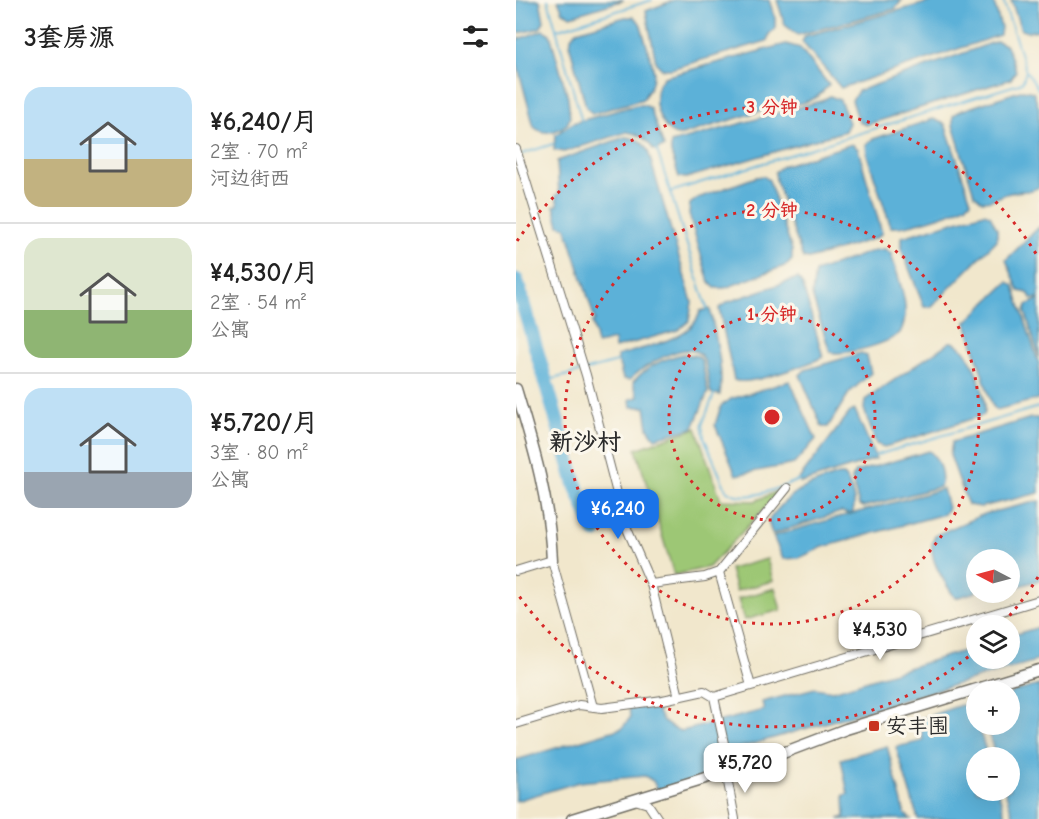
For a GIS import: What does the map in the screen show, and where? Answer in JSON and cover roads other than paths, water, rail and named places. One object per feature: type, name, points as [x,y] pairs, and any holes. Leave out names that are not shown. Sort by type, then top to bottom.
[{"type":"street","points":[[516,150],[584,366],[625,524],[651,584],[679,697]]},
{"type":"street","points":[[516,389],[550,516],[552,560],[593,707]]},
{"type":"street","points":[[651,584],[705,577],[719,572],[787,488]]},
{"type":"street","points":[[516,572],[552,560]]},
{"type":"street","points":[[719,572],[751,686]]},
{"type":"street","points":[[516,723],[579,705],[603,708],[704,691],[714,697],[1039,600]]},
{"type":"street","points":[[572,819],[728,772],[846,729],[1039,670]]},
{"type":"street","points":[[714,697],[735,819]]},
{"type":"street","points":[[634,800],[648,804],[658,819]]},
{"type":"water","points":[[516,0],[540,0],[544,21],[540,28],[516,34]]},
{"type":"water","points":[[558,0],[624,0],[571,16],[563,12]]},
{"type":"water","points":[[674,0],[769,0],[775,18],[775,29],[769,34],[767,41],[671,69],[662,69],[656,63],[646,11]]},
{"type":"water","points":[[777,0],[902,0],[895,9],[798,35],[785,25]]},
{"type":"water","points":[[937,0],[993,0],[1001,27],[1000,35],[841,88],[802,42],[805,36]]},
{"type":"water","points":[[1011,0],[1039,0],[1039,30],[1027,32],[1021,30]]},
{"type":"water","points":[[625,17],[634,17],[640,23],[654,73],[651,86],[643,99],[592,114],[586,107],[570,47],[571,37],[577,31]]},
{"type":"water","points":[[543,30],[550,34],[568,98],[570,118],[563,127],[546,132],[534,127],[516,60],[516,40]]},
{"type":"water","points":[[997,41],[1007,46],[1016,71],[1011,79],[866,125],[859,122],[852,100],[858,91]]},
{"type":"water","points":[[786,44],[800,48],[829,85],[817,97],[803,103],[777,106],[682,135],[670,132],[662,121],[657,108],[656,92],[664,77]]},
{"type":"water","points":[[1023,90],[1033,92],[1039,108],[1039,187],[982,201],[974,194],[953,125],[953,116],[960,111]]},
{"type":"water","points":[[830,96],[840,100],[849,123],[845,131],[686,178],[679,177],[671,153],[671,143],[821,101]]},
{"type":"water","points":[[636,105],[650,108],[664,147],[654,150],[636,134],[627,132],[564,152],[554,150],[555,135],[573,123]]},
{"type":"water","points":[[933,119],[945,124],[971,201],[957,210],[933,218],[891,227],[867,155],[866,144],[873,139]]},
{"type":"water","points":[[625,137],[639,141],[648,151],[692,302],[689,321],[678,330],[615,348],[614,340],[597,344],[592,322],[595,320],[566,227],[559,225],[554,206],[558,205],[556,195],[559,194],[557,161]]},
{"type":"water","points":[[852,144],[858,149],[882,233],[876,238],[809,259],[803,258],[776,181],[775,172],[782,166]]},
{"type":"water","points":[[763,176],[769,180],[792,250],[792,260],[787,265],[725,288],[715,288],[709,282],[689,214],[690,204],[698,198]]},
{"type":"water","points":[[984,213],[990,215],[997,229],[997,240],[931,307],[924,307],[902,250],[902,237]]},
{"type":"water","points":[[1039,227],[1039,298],[1032,299],[1028,293],[1019,291],[1006,260]]},
{"type":"water","points":[[885,249],[891,254],[905,304],[904,323],[900,333],[866,348],[830,352],[812,295],[815,272],[875,250]]},
{"type":"water","points":[[798,278],[803,286],[823,357],[764,378],[734,380],[719,308],[728,302]]},
{"type":"water","points":[[1008,282],[1014,286],[1039,364],[1039,399],[996,410],[992,405],[966,322]]},
{"type":"water","points":[[1039,299],[1039,357],[1025,311],[1027,305]]},
{"type":"water","points":[[710,309],[720,363],[720,395],[711,393],[704,360],[698,353],[689,350],[667,355],[630,380],[623,379],[617,356],[652,346],[678,335],[696,321],[700,311]]},
{"type":"water","points":[[950,342],[957,344],[971,361],[984,397],[984,415],[884,447],[876,444],[864,409],[865,400]]},
{"type":"water","points":[[861,353],[867,356],[871,373],[849,393],[828,427],[822,427],[800,375],[805,370]]},
{"type":"water","points":[[684,354],[698,356],[702,361],[708,392],[693,428],[655,438],[648,428],[645,407],[631,407],[630,399],[638,397],[633,382],[644,371],[656,364]]},
{"type":"water","points":[[790,381],[816,439],[794,464],[736,475],[715,425],[721,406],[731,399]]},
{"type":"water","points":[[855,410],[876,459],[801,483],[799,479],[850,412]]},
{"type":"water","points":[[1031,418],[1039,418],[1039,493],[981,507],[968,505],[950,455],[952,442]]},
{"type":"water","points":[[929,451],[940,468],[942,478],[939,487],[863,507],[859,505],[852,479],[855,472]]},
{"type":"water","points":[[838,475],[844,475],[851,489],[854,505],[851,514],[943,489],[948,508],[944,514],[823,547],[799,558],[783,559],[773,536],[850,514],[841,512],[772,534],[768,521],[798,491]]},
{"type":"water","points":[[1039,501],[1039,580],[1020,586],[1020,549],[966,549],[966,595],[955,598],[937,568],[932,551],[933,543],[936,535],[984,514]]},
{"type":"water","points":[[1039,627],[1039,660],[1020,666],[1020,633]]},
{"type":"water","points":[[966,650],[966,669],[1008,669],[702,759],[706,777],[658,791],[653,781],[645,776],[579,782],[516,801],[516,760],[622,728],[630,718],[629,706],[654,702],[664,721],[671,727],[682,731],[764,710],[762,702],[815,688],[833,691]]},
{"type":"water","points":[[1039,685],[1039,819],[1014,819],[1008,801],[1020,801],[1020,747],[993,747],[989,735],[1020,735],[1020,690]]},
{"type":"water","points":[[961,705],[966,706],[966,735],[981,735],[985,747],[966,747],[966,801],[1001,801],[1006,819],[918,819],[896,747],[923,741],[920,719]]},
{"type":"water","points":[[887,746],[905,814],[911,819],[838,819],[845,817],[844,795],[848,794],[841,759]]},
{"type":"waterway","points":[[548,0],[582,122]]},
{"type":"waterway","points":[[556,30],[652,0]]},
{"type":"waterway","points":[[670,192],[1019,84],[1023,81],[1026,71],[1003,0]]},
{"type":"waterway","points":[[1026,71],[1039,90]]},
{"type":"waterway","points":[[522,154],[553,144]]},
{"type":"waterway","points":[[656,147],[708,311]]},
{"type":"waterway","points":[[516,280],[576,486],[595,531]]},
{"type":"waterway","points":[[545,381],[621,361]]},
{"type":"waterway","points":[[715,392],[702,425],[704,437],[726,490],[743,496],[752,495],[800,480]]},
{"type":"waterway","points":[[873,456],[1039,407]]},
{"type":"place","name":"安丰围","points":[[874,726]]},
{"type":"district","name":"新沙村","points":[[585,442]]}]
